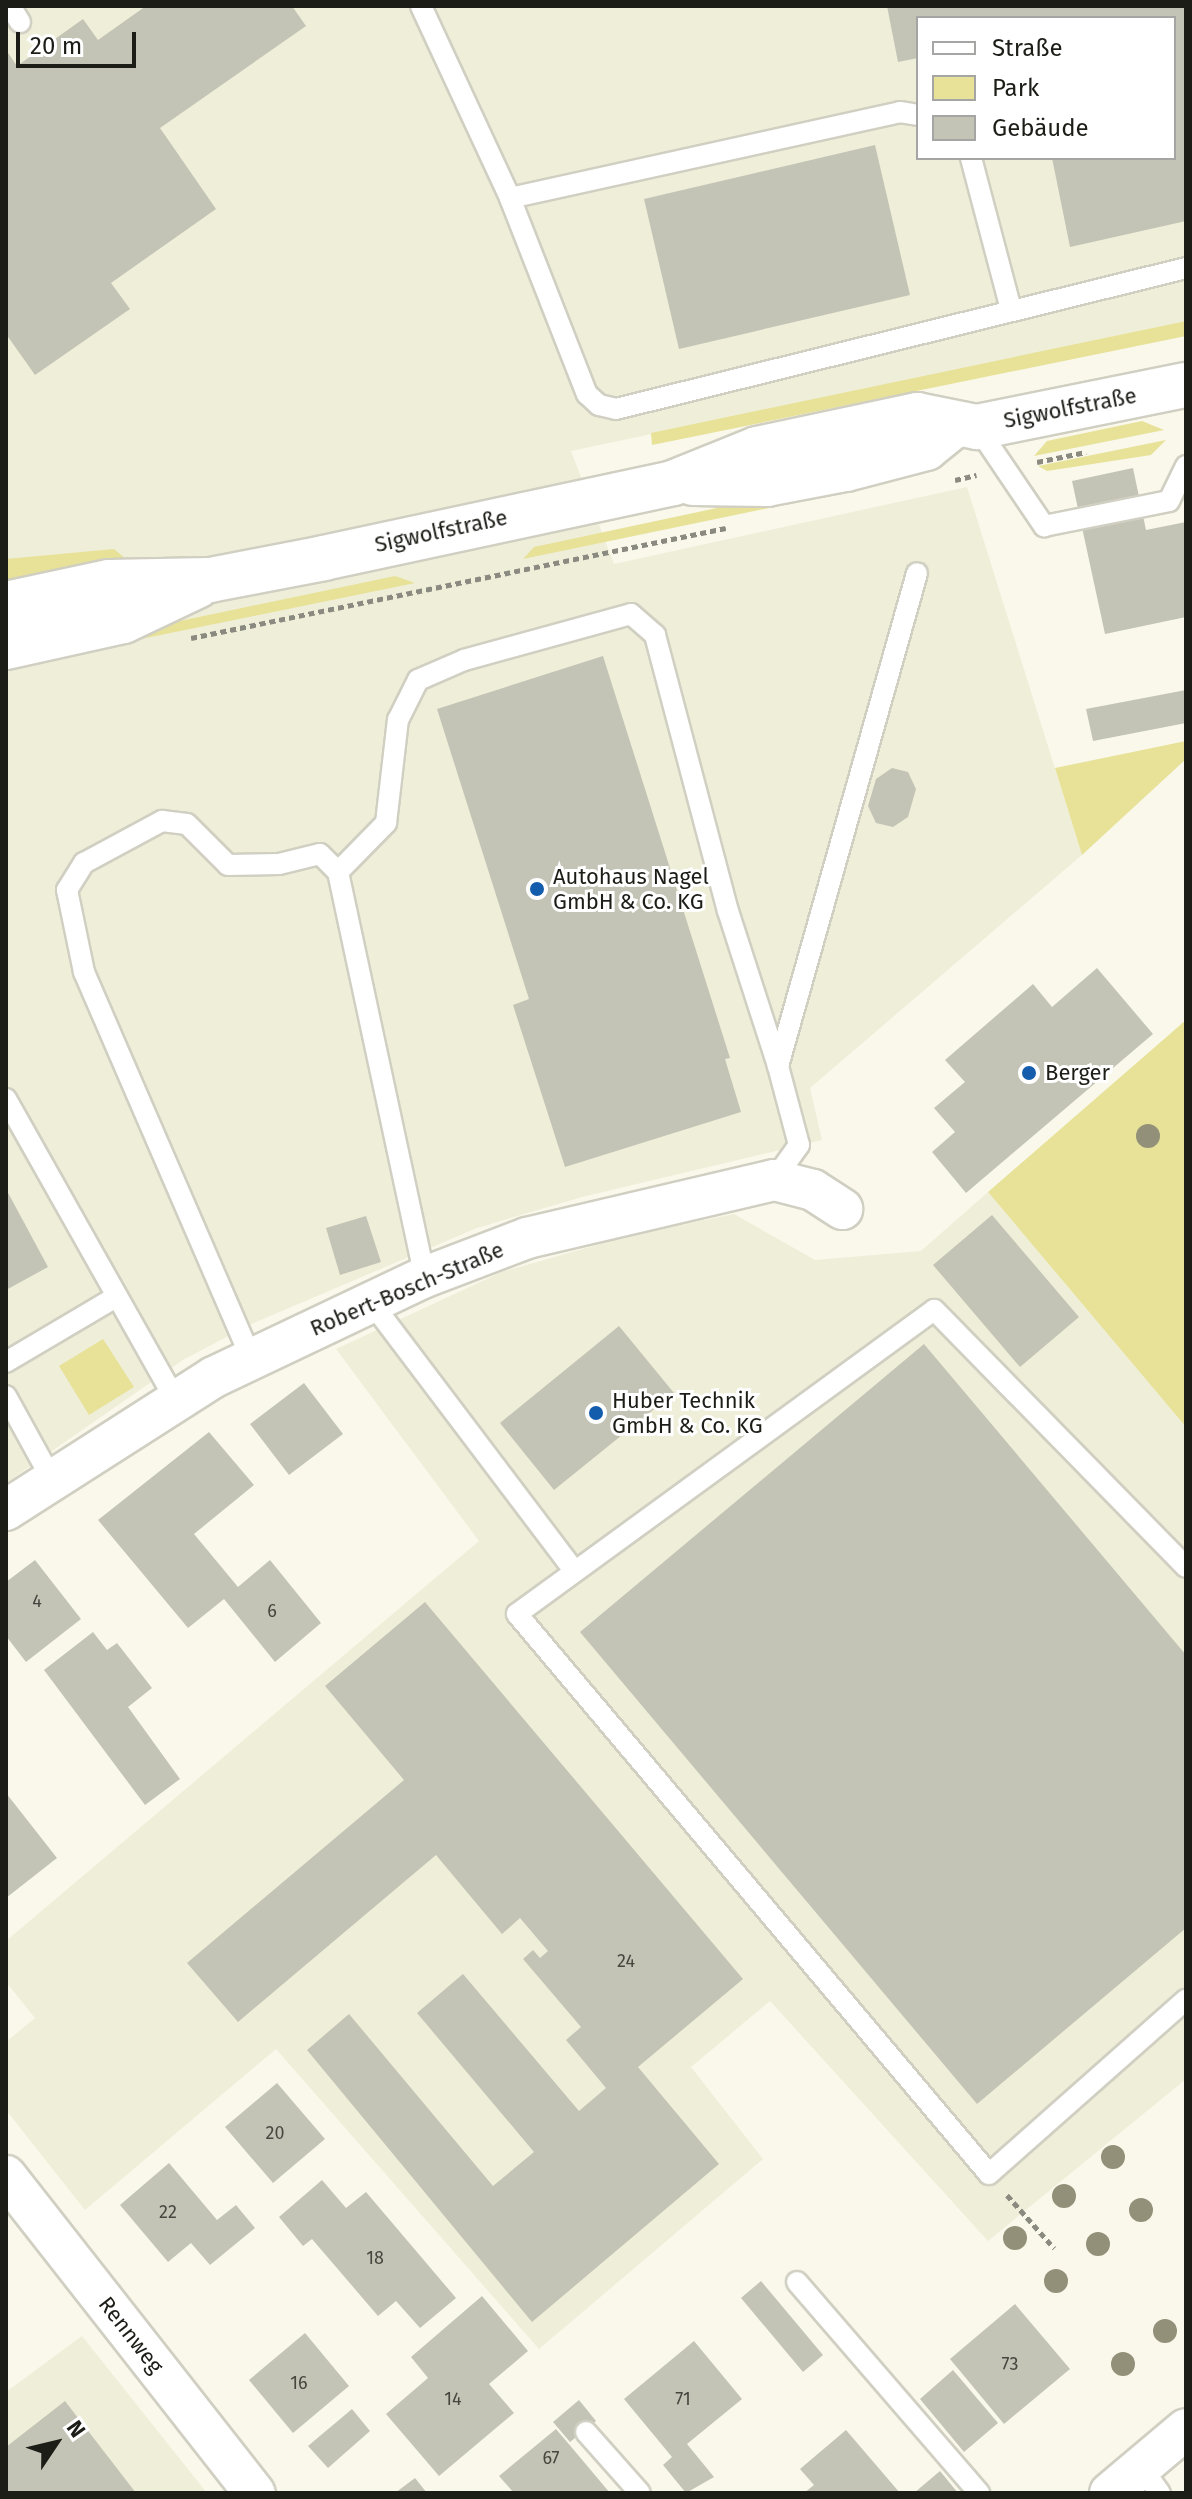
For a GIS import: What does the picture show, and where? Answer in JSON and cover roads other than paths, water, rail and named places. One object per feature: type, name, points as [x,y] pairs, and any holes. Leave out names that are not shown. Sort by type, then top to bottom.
[{"type":"street","name":"Sigwolfstraße","points":[[6,604],[109,582],[210,580],[673,483],[757,449],[917,415],[966,426],[1186,385]]},
{"type":"street","name":"Sigwolfstraße","points":[[6,647],[123,621],[210,580]]},
{"type":"street","name":"Robert-Bosch-Straße","points":[[6,1510],[51,1478],[251,1358],[425,1277],[527,1238],[774,1180],[813,1190],[842,1209]]},
{"type":"street","name":"Rennweg","points":[[6,2176],[255,2493]]},
{"type":"street","points":[[1110,2493],[1151,2480],[1186,2429]]},
{"type":"lane","points":[[421,6],[510,198],[587,394],[599,405],[616,409],[1186,268]]},
{"type":"lane","points":[[510,198],[900,112],[916,115]]},
{"type":"lane","points":[[972,160],[1011,309]]},
{"type":"lane","points":[[966,426],[1044,526],[1169,501],[1186,466]]},
{"type":"lane","points":[[778,1066],[917,573]]},
{"type":"lane","points":[[338,872],[386,823],[398,720],[418,680],[464,660],[631,614],[655,635],[728,911],[778,1066],[799,1145],[774,1180]]},
{"type":"lane","points":[[251,1358],[84,972],[67,890],[84,863],[162,821],[187,824],[228,865],[279,864],[320,854],[338,872],[425,1277]]},
{"type":"lane","points":[[6,1099],[176,1401]]},
{"type":"lane","points":[[6,1362],[116,1297]]},
{"type":"lane","points":[[371,1302],[573,1569]]},
{"type":"lane","points":[[1186,1567],[934,1310],[573,1569],[517,1614],[989,2174],[1186,2000]]},
{"type":"lane","points":[[6,1396],[51,1478]]},
{"type":"lane","points":[[797,2282],[979,2493]]},
{"type":"lane","points":[[586,2432],[640,2493]]},
{"type":"place","name":"Autohaus Nagel GmbH & Co. KG","points":[[537,889]]},
{"type":"place","name":"Berger","points":[[1029,1073]]},
{"type":"place","name":"Huber Technik GmbH & Co. KG","points":[[596,1413]]}]
